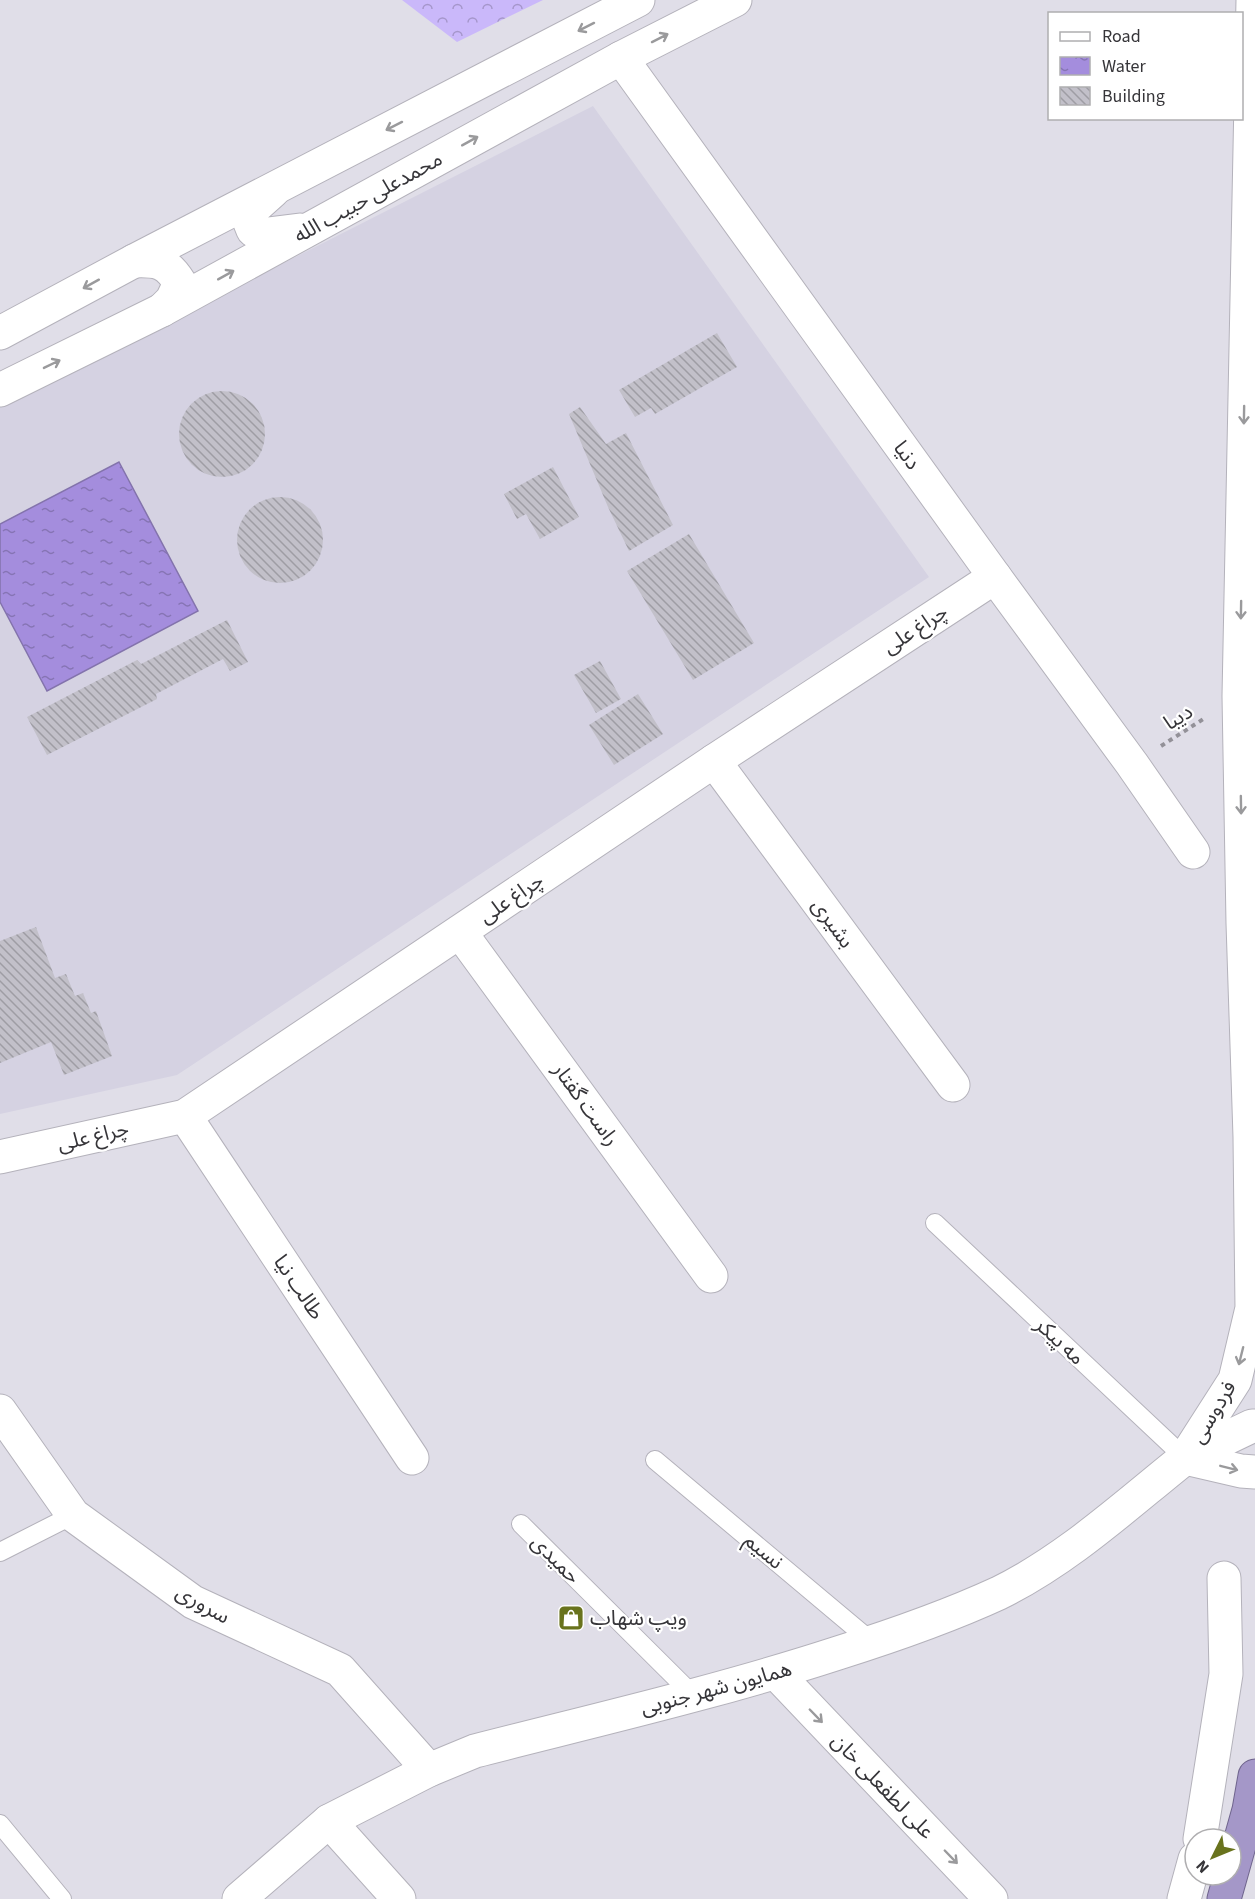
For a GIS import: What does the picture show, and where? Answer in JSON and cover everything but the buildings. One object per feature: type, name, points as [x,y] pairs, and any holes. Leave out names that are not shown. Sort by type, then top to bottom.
[{"type":"highway","points":[[1224,1899],[1249,1810],[1255,1776]]},
{"type":"street","points":[[0,333],[134,261],[638,0]]},
{"type":"street","name":"محمدعلی حبیب الله","points":[[0,390],[162,310],[621,58],[735,0]]},
{"type":"street","name":"فردوسی","points":[[1185,1458],[1235,1380],[1252,1308],[1253,1140],[1243,923],[1239,696],[1253,0]]},
{"type":"street","name":"دنیا","points":[[621,58],[1132,764],[1193,852]]},
{"type":"street","points":[[277,187],[254,208],[249,220],[253,230],[260,235],[309,229]]},
{"type":"street","points":[[134,261],[160,262],[173,271],[180,283],[172,300],[162,310]]},
{"type":"street","name":"چراغ‌ علی","points":[[0,1157],[185,1116],[714,761],[995,577]]},
{"type":"street","name":"بشیری","points":[[714,761],[953,1085]]},
{"type":"street","name":"راست گفتار","points":[[460,932],[711,1276]]},
{"type":"street","name":"طالب‌ نیا","points":[[185,1116],[412,1458]]},
{"type":"street","name":"سروری","points":[[0,1411],[73,1515],[193,1602],[340,1670],[429,1770]]},
{"type":"street","points":[[1185,1458],[1255,1426]]},
{"type":"street","points":[[1185,1458],[1255,1472]]},
{"type":"street","name":"همایون‌ شهر جنوبی","points":[[239,1899],[329,1821],[429,1770],[475,1751],[776,1673],[948,1615],[1000,1592],[1060,1557],[1185,1458]]},
{"type":"street","points":[[1202,1827],[1226,1674],[1224,1578]]},
{"type":"street","name":"علی لطفعلی خان","points":[[776,1673],[991,1899]]},
{"type":"street","points":[[329,1821],[399,1899]]},
{"type":"lane","name":"مه‌ پیکر","points":[[935,1224],[1185,1458]]},
{"type":"lane","name":"نسیم","points":[[655,1460],[872,1642]]},
{"type":"lane","points":[[0,1552],[73,1515]]},
{"type":"lane","name":"حمیدی","points":[[521,1524],[693,1695]]},
{"type":"lane","points":[[0,1824],[62,1899]]},
{"type":"path","name":"دیبا","points":[[1132,764],[1239,696]]},
{"type":"shaded area","points":[[593,106],[929,577],[177,1075],[0,1114],[0,407]]},
{"type":"green space","points":[[402,0],[543,0],[457,42]]},
{"type":"water","points":[[119,462],[198,611],[47,691],[0,602],[0,524]]},
{"type":"place","name":"ویپ شهاب","points":[[571,1618]]}]
